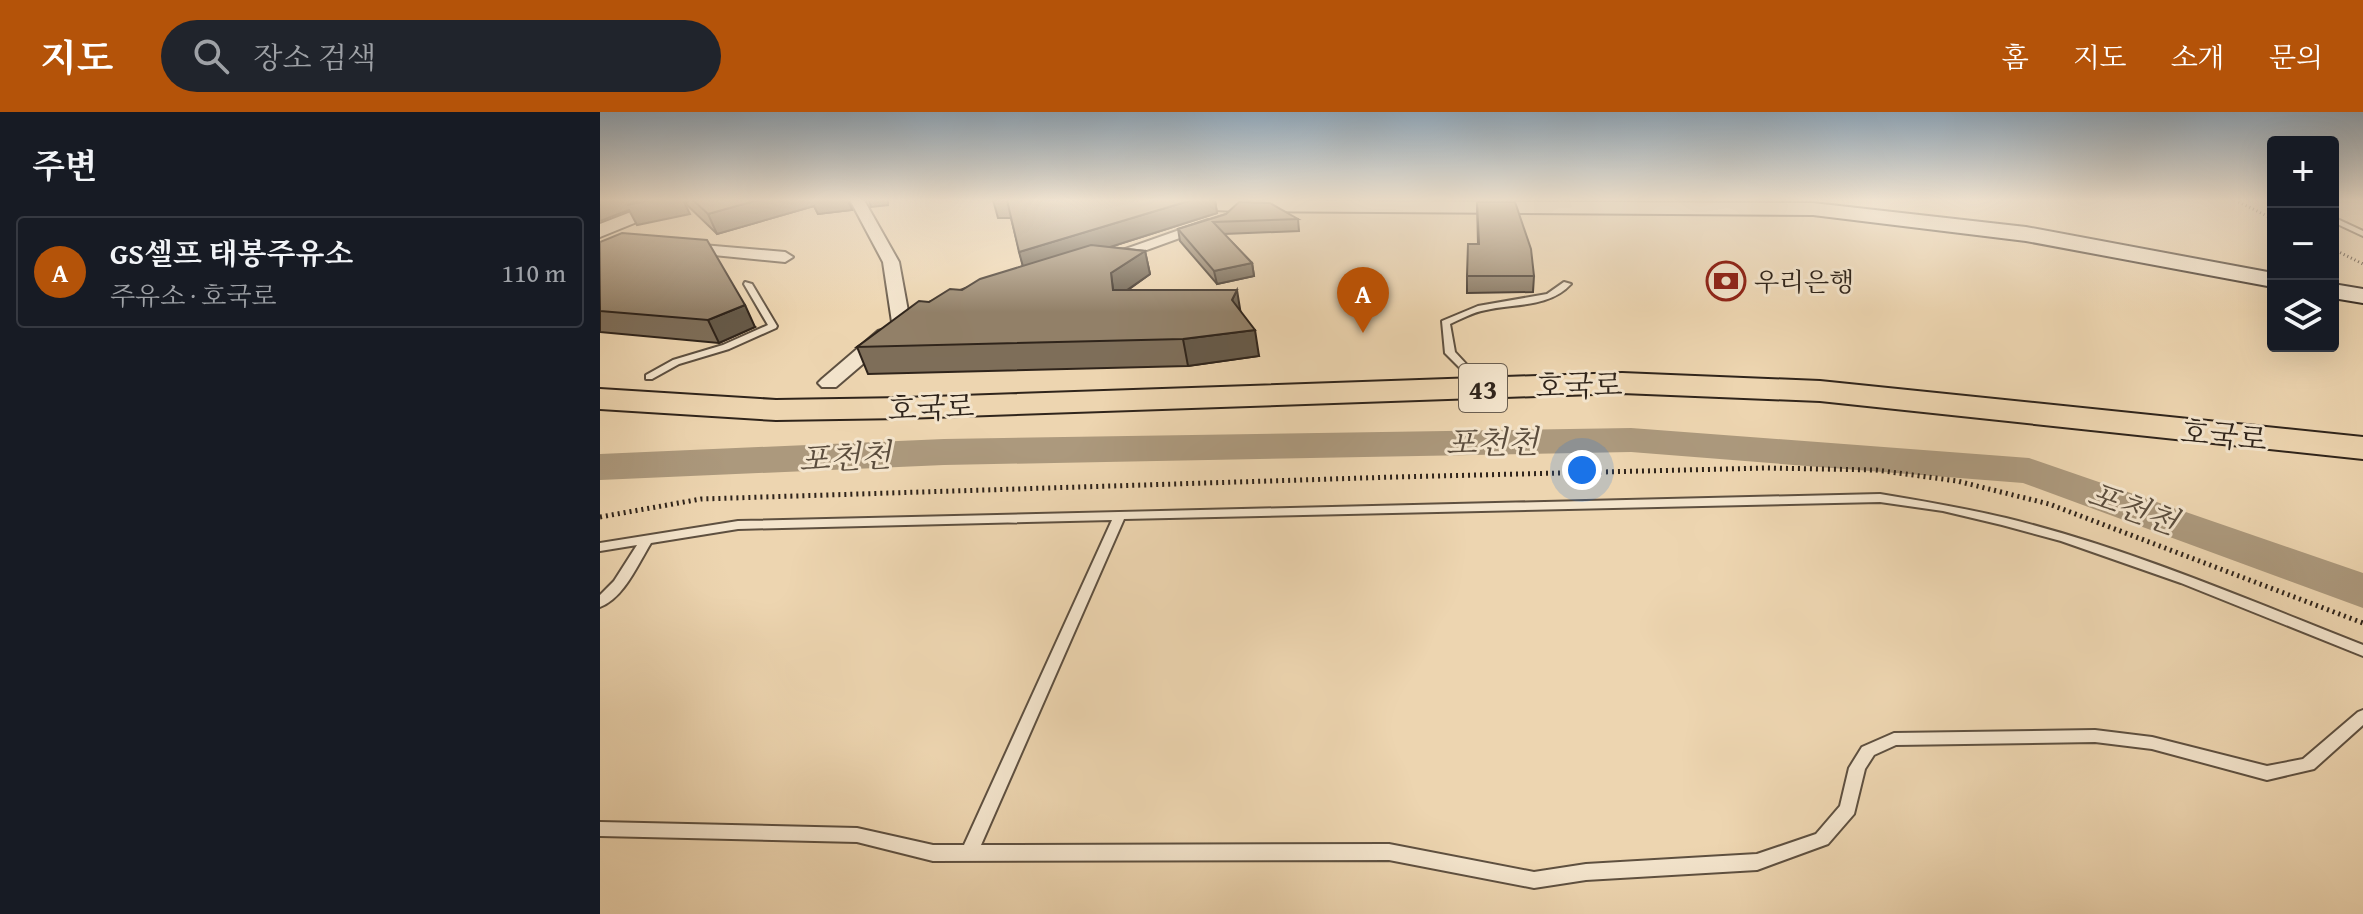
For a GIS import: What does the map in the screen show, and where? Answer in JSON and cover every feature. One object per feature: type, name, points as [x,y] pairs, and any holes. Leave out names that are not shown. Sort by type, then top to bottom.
[{"type":"main road","points":[[2044,237],[2267,279]]},
{"type":"main road","name":"호국로","points":[[600,374],[829,383],[1212,378],[1465,368],[1783,372],[2363,425]]},
{"type":"main road","name":"호국로","points":[[600,399],[776,410],[904,408],[1622,383],[1820,391],[2363,448]]},
{"type":"street","points":[[829,383],[908,320],[891,262],[878,237]]},
{"type":"street","points":[[1079,267],[1169,237]]},
{"type":"street","points":[[666,247],[785,257]]},
{"type":"lane","points":[[649,377],[676,362],[726,347],[773,326],[748,284]]},
{"type":"lane","points":[[1465,368],[1450,353],[1445,323],[1478,308],[1561,292],[1567,284]]},
{"type":"lane","points":[[600,547],[738,525],[1880,498],[1976,513],[2082,541],[2363,651]]},
{"type":"lane","points":[[969,853],[1120,515]]},
{"type":"lane","points":[[600,603],[619,584],[648,538]]},
{"type":"lane","points":[[600,829],[857,835],[933,853],[1389,852],[1534,880],[1586,872],[1757,862],[1822,839],[1848,809],[1857,768],[1868,751],[1894,739],[2095,736],[2152,743],[2267,773],[2308,764],[2363,716]]},
{"type":"path","points":[[2339,252],[2363,264]]},
{"type":"building","points":[[611,237],[707,240],[745,305],[708,320],[600,311],[600,242]]},
{"type":"building","points":[[1016,237],[1067,237],[1019,252]]},
{"type":"building","points":[[1185,237],[1228,237],[1252,263],[1214,271]]},
{"type":"building","points":[[1479,237],[1527,237],[1534,276],[1467,276],[1468,244],[1479,244]]},
{"type":"building","points":[[1091,245],[1145,251],[1111,273],[1113,290],[1237,290],[1232,300],[1255,330],[1183,339],[857,347],[919,301],[929,302],[950,289],[962,290],[980,279]]},
{"type":"waterway","name":"포천천","points":[[600,467],[944,452],[1631,440],[2029,471],[2363,591]]},
{"type":"place","name":"우리은행","points":[[1726,281]]},
{"type":"place","name":"GS셀프 태봉주유소","points":[[1363,333]]}]
